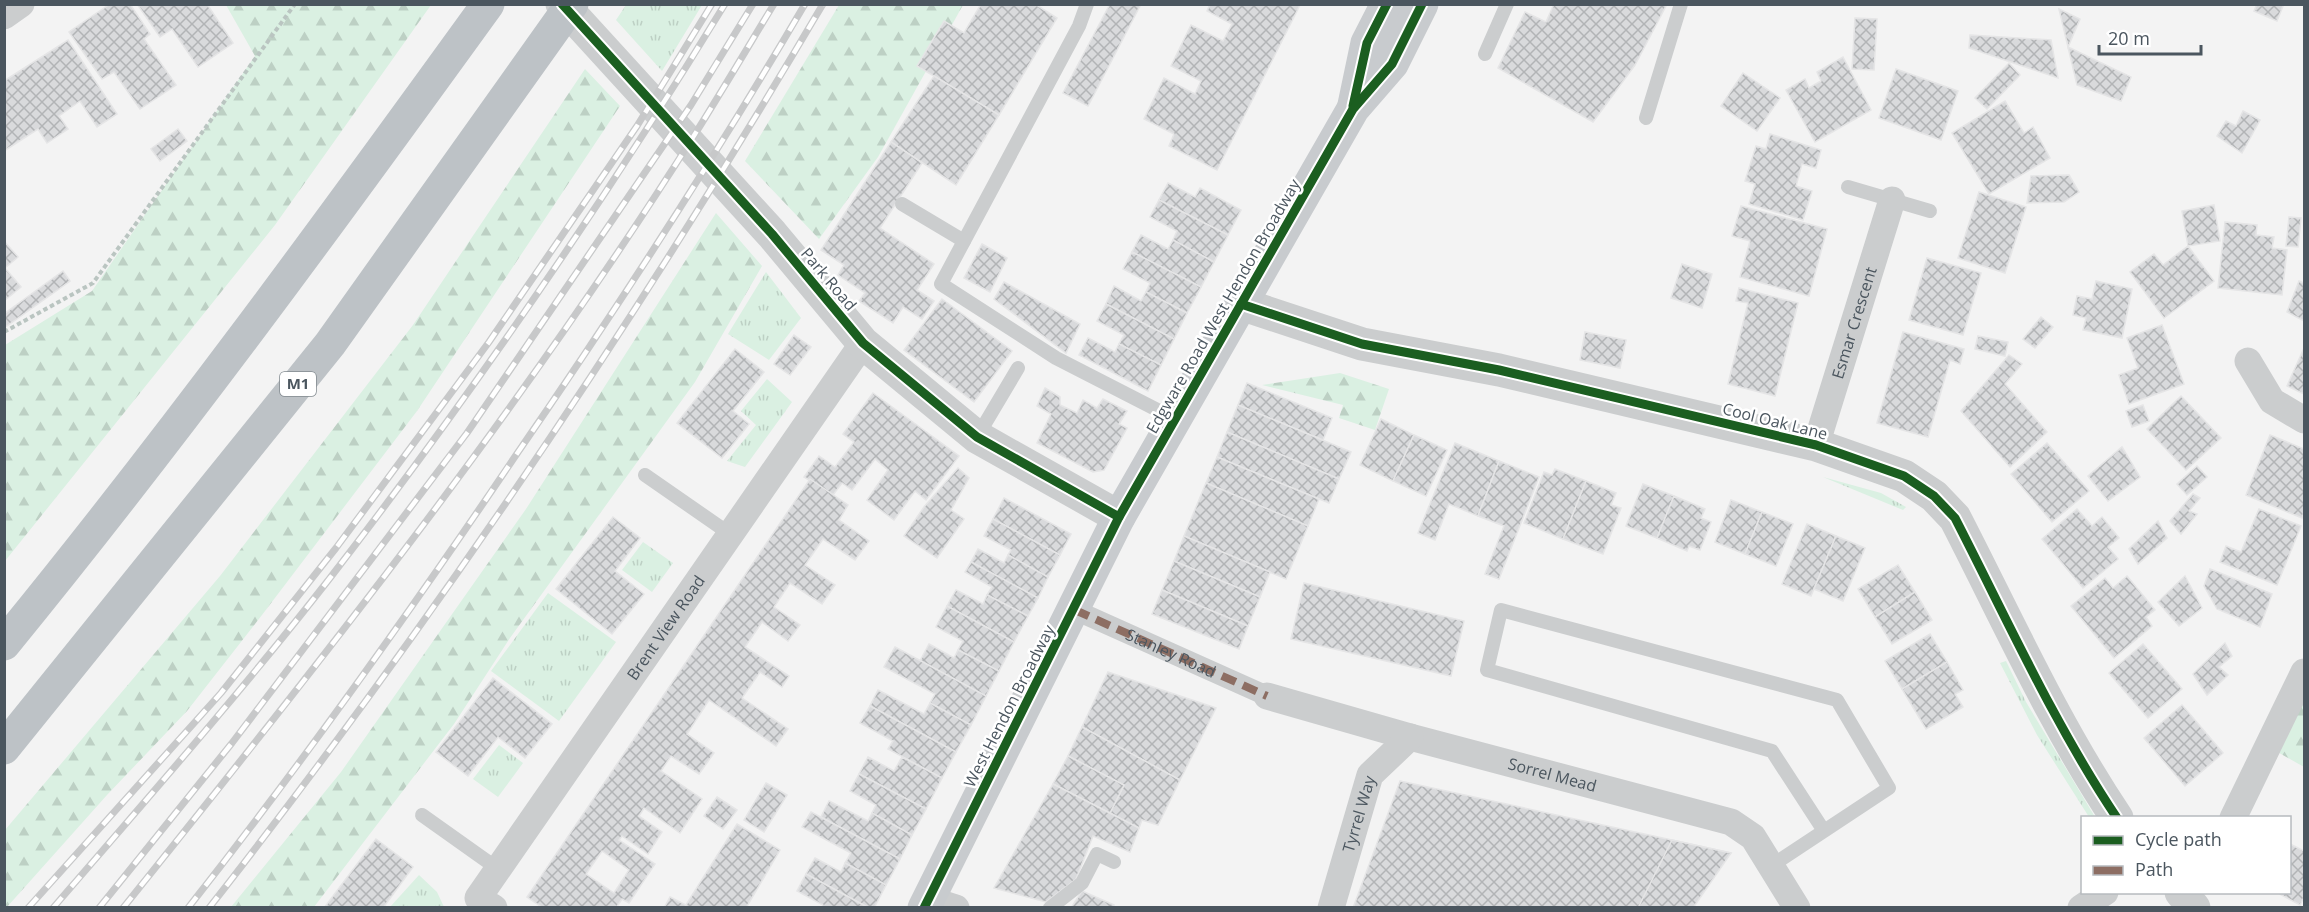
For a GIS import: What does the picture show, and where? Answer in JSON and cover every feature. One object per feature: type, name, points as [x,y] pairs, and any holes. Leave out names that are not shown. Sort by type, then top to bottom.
[{"type":"highway","points":[[4,644],[111,513],[278,294],[488,4]]},
{"type":"highway","name":"M1","points":[[4,748],[330,344],[572,4]]},
{"type":"main road","points":[[1353,109],[1367,43],[1387,4]]},
{"type":"main road","points":[[1353,109],[1392,64],[1422,4]]},
{"type":"main road","name":"Edgware Road West Hendon Broadway","points":[[1119,517],[1353,109]]},
{"type":"main road","name":"West Hendon Broadway","points":[[936,905],[1119,517]]},
{"type":"street","points":[[4,16],[21,4]]},
{"type":"street","name":"Park Road","points":[[562,4],[772,234],[862,343],[977,437],[1119,517]]},
{"type":"street","name":"Esmar Crescent","points":[[1816,446],[1892,200]]},
{"type":"street","name":"Cool Oak Lane","points":[[1241,304],[1362,344],[1498,370],[1816,446],[1904,476],[1934,496],[1955,518],[2054,711],[2093,783],[2116,816]]},
{"type":"street","name":"Brent View Road","points":[[494,908],[478,898],[862,343]]},
{"type":"street","points":[[2248,361],[2272,400],[2304,420]]},
{"type":"street","name":"Stanley Road","points":[[1075,610],[1268,696]]},
{"type":"street","points":[[2234,816],[2304,672]]},
{"type":"street","name":"Sorrel Mead","points":[[1268,696],[1410,737],[1731,822],[1753,837],[1797,908]]},
{"type":"street","name":"Tyrrel Way","points":[[1331,908],[1370,775],[1410,737]]},
{"type":"street","points":[[2081,908],[2102,894]]},
{"type":"lane","points":[[1087,4],[1073,36],[941,284],[1056,358],[1176,419]]},
{"type":"lane","points":[[1485,54],[1507,4]]},
{"type":"lane","points":[[1646,118],[1681,4]]},
{"type":"lane","points":[[1848,186],[1930,211]]},
{"type":"lane","points":[[902,204],[963,242]]},
{"type":"lane","points":[[977,437],[1018,368]]},
{"type":"lane","points":[[645,475],[730,534]]},
{"type":"lane","points":[[1771,866],[1824,831],[1889,788],[1837,700],[1500,610],[1487,670],[1772,751],[1824,831]]},
{"type":"lane","points":[[422,815],[498,869]]},
{"type":"lane","points":[[1050,908],[1082,883],[1097,854],[1114,862]]},
{"type":"path","points":[[4,332],[93,283],[296,4]]},
{"type":"green space","points":[[226,5],[431,5],[275,225],[5,561],[5,345],[92,291],[255,56]]},
{"type":"green space","points":[[626,5],[702,5],[662,71],[616,20]]},
{"type":"green space","points":[[839,5],[963,5],[878,157],[819,239],[745,161]]},
{"type":"green space","points":[[585,69],[620,106],[417,411],[187,711],[5,907],[5,830],[220,576],[413,325]]},
{"type":"green space","points":[[716,213],[762,266],[695,382],[510,638],[454,724],[314,907],[231,907],[341,772],[526,509]]},
{"type":"green space","points":[[766,272],[801,318],[769,360],[728,334]]},
{"type":"green space","points":[[1340,373],[1389,389],[1375,430],[1339,418],[1343,405],[1262,385]]},
{"type":"green space","points":[[767,379],[792,402],[745,467],[727,461],[756,425],[741,411]]},
{"type":"green space","points":[[1823,477],[1881,493],[1906,507],[1903,510]]},
{"type":"green space","points":[[643,542],[673,563],[652,592],[622,570]]},
{"type":"green space","points":[[548,593],[616,642],[559,721],[491,671]]},
{"type":"green space","points":[[2006,661],[2026,702],[2094,816],[2088,816],[2037,735],[2000,663]]},
{"type":"green space","points":[[2304,675],[2304,767],[2267,746]]},
{"type":"green space","points":[[499,745],[523,763],[498,797],[473,779]]},
{"type":"green space","points":[[419,875],[437,892],[444,907],[390,907]]},
{"type":"building","points":[[110,4],[130,4],[150,34],[144,39],[176,85],[140,109],[114,72],[102,79],[69,32]]},
{"type":"building","points":[[137,4],[207,4],[233,43],[198,67],[172,29],[160,37]]},
{"type":"building","points":[[981,4],[1035,4],[1057,18],[999,115],[917,66],[944,21],[964,33]]},
{"type":"building","points":[[1110,4],[1141,4],[1088,106],[1063,93]]},
{"type":"building","points":[[1210,4],[1300,5],[1217,170],[1169,146],[1174,134],[1144,119],[1164,78],[1195,94],[1201,81],[1171,66],[1191,25],[1223,41],[1232,24],[1207,11]]},
{"type":"building","points":[[1554,4],[1667,4],[1635,65],[1593,122],[1498,68],[1525,12],[1546,22]]},
{"type":"building","points":[[2257,4],[2283,6],[2277,21],[2254,11]]},
{"type":"building","points":[[2059,9],[2080,19],[2068,47]]},
{"type":"building","points":[[1855,18],[1877,19],[1874,70],[1852,69]]},
{"type":"building","points":[[1970,35],[2051,40],[2058,78],[1969,48]]},
{"type":"building","points":[[68,40],[117,114],[97,127],[80,101],[59,116],[68,129],[47,143],[38,129],[4,151],[4,81]]},
{"type":"building","points":[[2068,47],[2131,77],[2121,101],[2077,85]]},
{"type":"building","points":[[1843,57],[1871,110],[1815,142],[1786,90],[1805,79],[1809,88],[1821,81],[1817,72]]},
{"type":"building","points":[[2009,63],[2020,75],[1987,109],[1975,98]]},
{"type":"building","points":[[1896,69],[1958,91],[1941,140],[1879,118]]},
{"type":"building","points":[[1743,73],[1780,98],[1757,131],[1721,106]]},
{"type":"building","points":[[934,76],[999,115],[956,185],[891,142]]},
{"type":"building","points":[[2005,101],[2024,133],[2033,127],[2050,158],[1989,194],[1952,133]]},
{"type":"building","points":[[2243,111],[2260,120],[2242,153],[2217,136],[2226,121],[2236,126]]},
{"type":"building","points":[[178,129],[187,141],[160,161],[151,149]]},
{"type":"building","points":[[1770,134],[1821,150],[1816,168],[1802,164],[1796,186],[1812,191],[1803,220],[1749,204],[1755,184],[1745,181],[1756,146],[1766,149]]},
{"type":"building","points":[[891,142],[922,163],[880,228],[934,264],[917,290],[934,301],[922,319],[903,307],[893,323],[859,301],[865,293],[838,275],[844,265],[821,250]]},
{"type":"building","points":[[2069,175],[2079,192],[2064,202],[2027,203],[2031,176]]},
{"type":"building","points":[[1168,183],[1195,197],[1200,188],[1241,210],[1228,235],[1159,200]]},
{"type":"building","points":[[1979,192],[2026,207],[2005,273],[1958,258]]},
{"type":"building","points":[[1159,200],[1228,235],[1214,262],[1173,240],[1177,231],[1150,217]]},
{"type":"building","points":[[2214,205],[2220,241],[2188,246],[2182,211]]},
{"type":"building","points":[[1741,206],[1827,229],[1809,296],[1740,277],[1750,241],[1732,236]]},
{"type":"building","points":[[2289,217],[2301,218],[2298,247],[2286,246]]},
{"type":"building","points":[[2225,222],[2257,225],[2256,235],[2274,237],[2272,248],[2287,250],[2282,295],[2218,288]]},
{"type":"building","points":[[1141,235],[1168,249],[1173,240],[1214,262],[1201,287],[1132,252]]},
{"type":"building","points":[[4,241],[18,257],[5,268],[21,287],[4,301]]},
{"type":"building","points":[[982,244],[1007,258],[990,292],[964,278]]},
{"type":"building","points":[[2188,246],[2214,281],[2164,318],[2130,272],[2154,254],[2163,265]]},
{"type":"building","points":[[1132,252],[1201,287],[1187,313],[1146,292],[1150,283],[1123,269]]},
{"type":"building","points":[[1927,258],[1981,273],[1963,335],[1909,320]]},
{"type":"building","points":[[1682,264],[1712,274],[1702,308],[1671,298]]},
{"type":"building","points":[[63,271],[70,281],[4,328],[4,314]]},
{"type":"building","points":[[2096,281],[2132,289],[2122,338],[2083,330],[2086,318],[2073,315],[2077,296],[2092,299]]},
{"type":"building","points":[[2299,281],[2304,283],[2304,321],[2287,312]]},
{"type":"building","points":[[1004,282],[1080,324],[1066,353],[994,299]]},
{"type":"building","points":[[1114,286],[1141,301],[1146,292],[1187,313],[1174,339],[1106,304]]},
{"type":"building","points":[[1739,288],[1798,303],[1775,396],[1728,384],[1748,303],[1736,301]]},
{"type":"building","points":[[942,299],[1012,351],[974,402],[904,350]]},
{"type":"building","points":[[1106,304],[1174,339],[1161,365],[1119,344],[1124,335],[1097,321]]},
{"type":"building","points":[[2041,317],[2053,327],[2035,348],[2023,339]]},
{"type":"building","points":[[2162,325],[2184,384],[2129,404],[2119,375],[2138,368],[2127,338]]},
{"type":"building","points":[[1585,332],[1626,340],[1620,368],[1580,360]]},
{"type":"building","points":[[1903,332],[1964,349],[1960,364],[1950,360],[1928,437],[1877,423]]},
{"type":"building","points":[[794,335],[811,347],[790,375],[774,364]]},
{"type":"building","points":[[1978,336],[2008,342],[2005,356],[1975,349]]},
{"type":"building","points":[[1088,338],[1115,352],[1119,344],[1161,365],[1148,391],[1079,355]]},
{"type":"building","points":[[2304,348],[2304,394],[2287,386]]},
{"type":"building","points":[[735,349],[764,372],[733,411],[749,424],[722,458],[677,423]]},
{"type":"building","points":[[2009,355],[2022,364],[2005,384],[2047,432],[2010,467],[1961,411]]},
{"type":"building","points":[[1247,383],[1332,418],[1323,440],[1238,405]]},
{"type":"building","points":[[1045,388],[1060,397],[1060,405],[1077,413],[1083,400],[1097,408],[1103,399],[1127,411],[1119,424],[1127,428],[1104,470],[1093,472],[1037,443],[1051,414],[1037,406]]},
{"type":"building","points":[[873,393],[959,456],[926,500],[915,491],[894,520],[867,500],[888,470],[875,459],[852,490],[842,483],[833,495],[804,477],[819,456],[835,467],[854,442],[843,434]]},
{"type":"building","points":[[2181,396],[2221,438],[2186,470],[2147,429]]},
{"type":"building","points":[[1238,405],[1351,452],[1339,479],[1227,432]]},
{"type":"building","points":[[2143,405],[2149,421],[2132,427],[2126,411]]},
{"type":"building","points":[[1381,419],[1414,435],[1393,481],[1360,465]]},
{"type":"building","points":[[1227,432],[1339,479],[1329,503],[1217,457]]},
{"type":"building","points":[[1414,435],[1447,450],[1426,496],[1393,481]]},
{"type":"building","points":[[2270,435],[2304,449],[2304,512],[2302,518],[2246,495]]},
{"type":"building","points":[[1455,443],[1499,461],[1478,516],[1449,504],[1435,540],[1418,533]]},
{"type":"building","points":[[2047,443],[2089,491],[2052,522],[2011,474]]},
{"type":"building","points":[[2122,447],[2140,477],[2108,501],[2088,476]]},
{"type":"building","points":[[1217,457],[1319,499],[1308,526],[1206,483]]},
{"type":"building","points":[[1499,461],[1539,477],[1499,579],[1485,574],[1504,526],[1478,516]]},
{"type":"building","points":[[2197,466],[2207,477],[2187,495],[2177,484]]},
{"type":"building","points":[[958,468],[969,478],[951,510],[964,519],[937,558],[904,536],[924,507]]},
{"type":"building","points":[[1555,469],[1586,481],[1563,539],[1524,523],[1544,472],[1552,475]]},
{"type":"building","points":[[810,479],[848,505],[839,520],[869,541],[855,560],[823,539],[805,565],[835,585],[822,604],[790,583],[774,607],[800,625],[788,641],[762,622],[745,647],[789,676],[782,687],[760,672],[742,698],[788,729],[776,746],[709,700],[687,734],[714,753],[699,774],[671,756],[661,771],[702,799],[680,833],[644,808],[639,816],[662,832],[648,854],[622,836],[619,840],[655,864],[629,903],[622,899],[616,908],[543,908],[527,897]],"holes":[[[602,851],[629,870],[614,893],[586,874]]]},
{"type":"building","points":[[1586,481],[1616,493],[1611,505],[1621,508],[1603,554],[1563,539]]},
{"type":"building","points":[[1206,483],[1308,526],[1286,579],[1184,536]]},
{"type":"building","points":[[1643,484],[1674,496],[1657,538],[1626,526]]},
{"type":"building","points":[[2193,494],[2200,498],[2189,511],[2197,514],[2181,534],[2170,521]]},
{"type":"building","points":[[1674,496],[1705,509],[1701,518],[1711,522],[1700,550],[1689,546],[1687,551],[1657,538]]},
{"type":"building","points":[[1004,498],[1071,534],[1060,555],[993,519]]},
{"type":"building","points":[[1731,500],[1762,512],[1745,554],[1715,542]]},
{"type":"building","points":[[2077,509],[2092,526],[2102,517],[2119,538],[2108,547],[2118,559],[2083,588],[2042,539]]},
{"type":"building","points":[[2259,509],[2301,526],[2277,585],[2220,562],[2226,546],[2241,552]]},
{"type":"building","points":[[1762,512],[1793,524],[1776,566],[1745,554]]},
{"type":"building","points":[[613,517],[640,538],[615,571],[644,594],[612,634],[556,589]]},
{"type":"building","points":[[993,519],[1060,555],[1048,577],[1008,555],[1011,550],[984,536]]},
{"type":"building","points":[[2158,521],[2167,538],[2138,564],[2129,549]]},
{"type":"building","points":[[1807,524],[1836,536],[1811,596],[1782,584]]},
{"type":"building","points":[[1184,536],[1270,572],[1260,597],[1174,561]]},
{"type":"building","points":[[1836,536],[1865,548],[1843,601],[1814,589]]},
{"type":"building","points":[[978,549],[1004,563],[1008,555],[1048,577],[1038,598],[971,562]]},
{"type":"building","points":[[1174,561],[1260,597],[1248,626],[1162,590]]},
{"type":"building","points":[[971,562],[1038,598],[1028,616],[987,595],[992,587],[965,572]]},
{"type":"building","points":[[1898,565],[1915,592],[1875,617],[1858,589]]},
{"type":"building","points":[[2210,569],[2272,594],[2260,627],[2217,609],[2204,586]]},
{"type":"building","points":[[2127,576],[2155,610],[2146,617],[2152,626],[2114,658],[2071,606],[2105,578],[2113,588]]},
{"type":"building","points":[[2185,576],[2202,608],[2179,626],[2158,602]]},
{"type":"building","points":[[1304,583],[1464,621],[1451,676],[1291,639]]},
{"type":"building","points":[[956,590],[983,604],[987,595],[1028,616],[1014,642],[947,606]]},
{"type":"building","points":[[1162,590],[1248,626],[1239,649],[1152,614]]},
{"type":"building","points":[[1915,592],[1932,620],[1892,644],[1875,617]]},
{"type":"building","points":[[947,606],[1014,642],[999,671],[958,650],[963,641],[936,627]]},
{"type":"building","points":[[1930,634],[1947,662],[1902,689],[1885,661]]},
{"type":"building","points":[[2225,643],[2232,656],[2219,667],[2228,675],[2207,695],[2193,674]]},
{"type":"building","points":[[929,644],[954,658],[958,650],[999,671],[986,696],[920,661]]},
{"type":"building","points":[[2143,644],[2182,689],[2148,718],[2109,673]]},
{"type":"building","points":[[895,647],[986,696],[971,725],[930,703],[935,694],[884,667]]},
{"type":"building","points":[[1947,662],[1963,690],[1955,694],[1963,707],[1926,729],[1902,689]]},
{"type":"building","points":[[1108,672],[1216,708],[1180,780],[1082,727]]},
{"type":"building","points":[[493,678],[552,724],[525,758],[498,737],[468,776],[436,752]]},
{"type":"building","points":[[878,690],[924,714],[930,703],[971,725],[956,752],[870,706]]},
{"type":"building","points":[[2182,705],[2223,753],[2185,786],[2144,738]]},
{"type":"building","points":[[870,706],[956,752],[942,778],[888,749],[893,741],[860,723]]},
{"type":"building","points":[[1082,727],[1180,780],[1158,825],[1142,820],[1139,828],[1110,813],[1124,785],[1068,756]]},
{"type":"building","points":[[1068,756],[1124,785],[1110,813],[1053,784]]},
{"type":"building","points":[[868,757],[894,771],[902,757],[942,778],[926,809],[859,774]]},
{"type":"building","points":[[859,774],[926,809],[912,835],[872,813],[876,805],[850,791]]},
{"type":"building","points":[[1400,781],[1731,853],[1681,908],[1353,908]]},
{"type":"building","points":[[766,783],[787,795],[764,832],[744,820]]},
{"type":"building","points":[[1053,784],[1139,828],[1130,852],[1093,836],[1076,879],[1046,902],[994,888]]},
{"type":"building","points":[[717,797],[737,810],[723,829],[704,816]]},
{"type":"building","points":[[829,801],[868,821],[872,813],[912,835],[900,859],[821,817]]},
{"type":"building","points":[[811,812],[900,859],[886,885],[845,863],[851,853],[802,827]]},
{"type":"building","points":[[737,824],[780,850],[746,908],[684,908]]},
{"type":"building","points":[[376,839],[413,867],[383,908],[324,908]]},
{"type":"building","points":[[1672,840],[1731,853],[1693,908],[1638,908]]},
{"type":"building","points":[[2291,844],[2304,851],[2304,897],[2300,905],[2280,894],[2291,894]]},
{"type":"building","points":[[815,858],[841,872],[845,863],[886,885],[874,908],[869,908],[806,874]]},
{"type":"building","points":[[806,874],[869,908],[822,908],[823,905],[797,891]]},
{"type":"building","points":[[1082,891],[1114,905],[1113,908],[1071,908]]},
{"type":"building","points":[[670,897],[686,905],[684,908],[664,908]]},
{"type":"railway","points":[[28,908],[221,693],[336,548],[489,342],[637,126],[712,4]]},
{"type":"railway","points":[[53,908],[263,662],[383,509],[435,439],[584,224],[725,4]]},
{"type":"railway","points":[[99,908],[232,743],[467,433],[691,105],[753,4]]},
{"type":"railway","points":[[123,908],[347,625],[492,432],[630,235],[774,4]]},
{"type":"railway","points":[[188,908],[314,742],[475,516],[664,234],[805,4]]},
{"type":"railway","points":[[209,908],[374,690],[531,466],[681,237],[823,4]]},
{"type":"marked path","points":[[1075,610],[1267,696]]},
{"type":"cycle path","points":[[562,4],[772,234],[863,343],[977,437],[1119,517]]},
{"type":"cycle path","points":[[1353,106],[1367,43],[1387,4]]},
{"type":"cycle path","points":[[924,908],[1119,517],[1353,109],[1392,64],[1422,4]]},
{"type":"cycle path","points":[[1241,304],[1362,344],[1499,370],[1816,445],[1904,476],[1934,496],[1955,518],[2072,746],[2116,816]]}]
